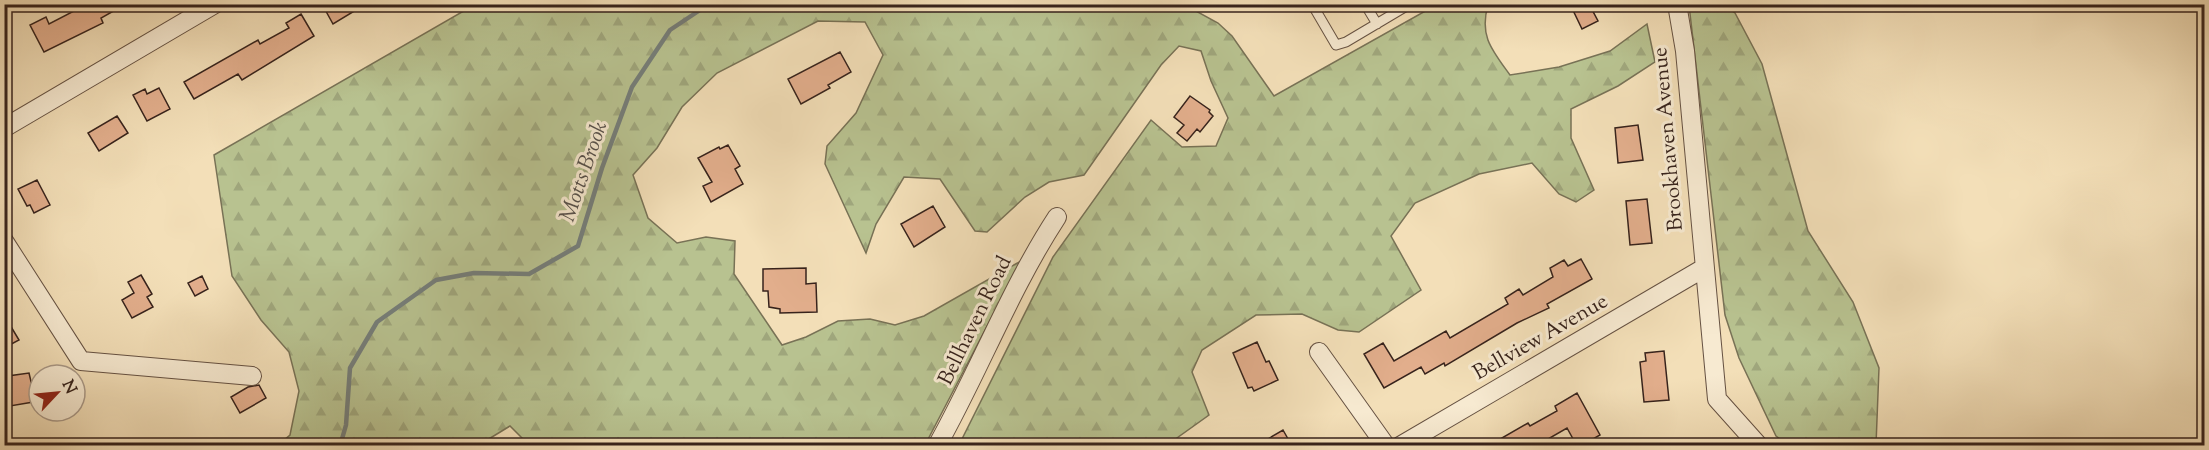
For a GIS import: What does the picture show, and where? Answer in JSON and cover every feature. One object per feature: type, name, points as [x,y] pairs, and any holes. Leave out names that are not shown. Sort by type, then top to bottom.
[{"type":"street","points":[[4,128],[215,4]]},
{"type":"street","name":"Brookhaven Avenue","points":[[1677,4],[1684,51],[1717,399],[1759,446]]},
{"type":"street","name":"Bellhaven Road","points":[[937,446],[962,401],[1035,252],[1057,217]]},
{"type":"street","points":[[4,241],[81,362],[252,376]]},
{"type":"street","name":"Bellview Avenue","points":[[1400,446],[1704,268]]},
{"type":"street","points":[[1319,352],[1386,446]]},
{"type":"lane","points":[[1312,4],[1336,45],[1346,42],[1410,4]]},
{"type":"lane","points":[[1365,4],[1377,24]]},
{"type":"green space","points":[[474,5],[1185,5],[1218,23],[1232,36],[1274,96],[1436,5],[1488,5],[1486,34],[1493,50],[1510,75],[1559,67],[1610,51],[1647,24],[1655,62],[1618,86],[1571,109],[1571,138],[1594,190],[1576,202],[1559,194],[1532,163],[1479,174],[1415,203],[1391,236],[1421,290],[1359,332],[1338,330],[1302,314],[1256,315],[1202,350],[1192,372],[1209,415],[1167,445],[959,445],[1053,257],[1151,120],[1182,147],[1216,146],[1228,118],[1211,81],[1201,51],[1179,46],[1161,65],[1084,175],[1049,182],[1025,197],[987,232],[975,231],[940,179],[904,177],[876,224],[866,253],[825,164],[827,146],[856,113],[883,55],[865,22],[818,21],[717,73],[682,107],[657,148],[633,175],[648,218],[677,243],[706,237],[735,241],[734,274],[782,345],[806,337],[838,321],[870,319],[895,325],[924,316],[1021,261],[925,445],[530,446],[510,426],[479,445],[278,445],[290,435],[299,391],[289,352],[261,320],[232,276],[214,155]]},
{"type":"green space","points":[[1689,5],[1723,5],[1735,13],[1762,64],[1808,231],[1853,302],[1879,368],[1876,445],[1788,445],[1776,436],[1739,358],[1725,315]]},
{"type":"building","points":[[75,4],[126,4],[101,18],[103,23],[44,52],[30,25],[46,17],[49,24],[78,9]]},
{"type":"building","points":[[322,4],[366,4],[333,24]]},
{"type":"building","points":[[1570,4],[1589,4],[1598,21],[1582,29]]},
{"type":"building","points":[[301,14],[314,36],[242,80],[238,74],[194,99],[184,82],[258,40],[260,44],[289,28],[286,23]]},
{"type":"building","points":[[840,52],[851,72],[828,85],[830,88],[801,104],[788,79]]},
{"type":"building","points":[[159,88],[170,109],[147,121],[133,95],[145,89],[147,94]]},
{"type":"building","points":[[1190,96],[1210,110],[1213,116],[1200,132],[1197,129],[1187,141],[1177,133],[1184,125],[1174,117]]},
{"type":"building","points":[[117,116],[128,133],[99,151],[88,133]]},
{"type":"building","points":[[1638,125],[1643,160],[1618,163],[1615,128]]},
{"type":"building","points":[[728,145],[740,166],[735,169],[743,184],[711,202],[703,186],[712,182],[698,158]]},
{"type":"building","points":[[37,180],[50,205],[34,213],[30,205],[27,206],[18,189]]},
{"type":"building","points":[[1647,199],[1652,243],[1630,245],[1626,201]]},
{"type":"building","points":[[933,206],[945,227],[914,247],[901,224]]},
{"type":"building","points":[[1581,259],[1592,279],[1547,304],[1549,308],[1517,323],[1445,366],[1444,363],[1425,374],[1421,367],[1384,388],[1364,354],[1383,343],[1394,361],[1446,331],[1450,338],[1508,304],[1505,298],[1519,289],[1523,295],[1553,277],[1550,268],[1564,260],[1568,266]]},
{"type":"building","points":[[806,268],[806,284],[816,283],[817,312],[780,313],[780,309],[769,307],[768,291],[763,291],[763,269]]},
{"type":"building","points":[[141,275],[152,294],[147,297],[153,307],[132,318],[122,300],[134,293],[128,282]]},
{"type":"building","points":[[202,276],[208,289],[195,296],[188,283]]},
{"type":"building","points":[[4,315],[19,340],[4,348]]},
{"type":"building","points":[[1257,342],[1278,380],[1254,391],[1252,387],[1248,388],[1233,353]]},
{"type":"building","points":[[1664,351],[1669,400],[1644,402],[1640,362],[1646,361],[1645,353]]},
{"type":"building","points":[[27,373],[27,403],[10,406],[7,391],[11,390],[8,376]]},
{"type":"building","points":[[259,385],[266,398],[240,413],[231,397],[248,387]]},
{"type":"building","points":[[1577,393],[1600,435],[1577,446],[1567,428],[1536,446],[1488,446],[1528,423],[1530,426],[1557,411],[1555,406]]},
{"type":"building","points":[[1283,430],[1292,446],[1256,446]]},
{"type":"waterway","name":"Motts Brook","points":[[340,446],[346,425],[350,368],[377,322],[436,280],[474,273],[529,274],[578,246],[602,168],[632,87],[670,30],[709,4]]}]
